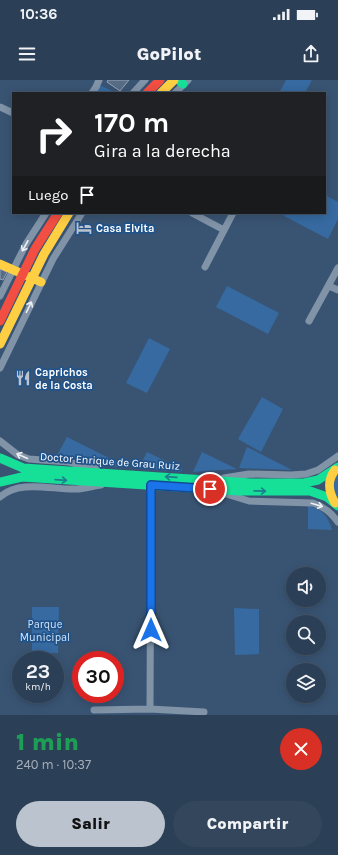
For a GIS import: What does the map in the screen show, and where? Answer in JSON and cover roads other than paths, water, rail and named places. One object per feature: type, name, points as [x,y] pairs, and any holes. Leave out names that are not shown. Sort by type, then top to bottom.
[{"type":"street","points":[[93,92],[99,80]]},
{"type":"street","points":[[135,92],[145,80]]},
{"type":"street","points":[[148,92],[160,80]]},
{"type":"street","points":[[162,92],[174,80]]},
{"type":"street","points":[[176,92],[183,81]]},
{"type":"street","points":[[0,107],[12,112]]},
{"type":"street","points":[[0,296],[26,244],[45,214]]},
{"type":"street","points":[[0,321],[35,249],[57,214]]},
{"type":"street","points":[[0,368],[16,335],[16,322],[32,278],[44,254],[68,214]]},
{"type":"street","points":[[0,344],[7,331],[16,322],[81,214]]},
{"type":"street","points":[[194,214],[224,230]]},
{"type":"street","points":[[205,267],[232,214]]},
{"type":"street","points":[[0,264],[41,282]]},
{"type":"street","points":[[309,321],[338,268]]},
{"type":"street","points":[[329,286],[338,290]]},
{"type":"street","points":[[7,331],[16,335]]},
{"type":"street","points":[[0,441],[18,455],[29,459],[69,462],[114,474]]},
{"type":"street","points":[[214,480],[249,474],[306,474],[318,470],[338,456]]},
{"type":"street","name":"Doctor Enrique de Grau Ruiz","points":[[0,458],[23,468],[252,483],[304,484],[318,480],[338,467]]},
{"type":"street","points":[[337,504],[330,493],[329,482],[333,472],[338,467]]},
{"type":"street","name":"Doctor Enrique de Grau Ruiz","points":[[0,482],[22,478],[240,491],[310,491],[320,494],[337,504]]},
{"type":"street","points":[[0,497],[6,492],[19,488],[77,489],[109,484]]},
{"type":"street","points":[[150,709],[151,485]]},
{"type":"street","name":"Doctor Enrique de Grau Ruiz","points":[[210,489],[249,500],[313,503],[329,511],[338,522]]},
{"type":"street","points":[[94,710],[150,709],[204,712]]},
{"type":"place","name":"Casa Elvita","points":[[84,228]]},
{"type":"place","name":"Caprichos de la Costa","points":[[23,378]]},
{"type":"park label","name":"Parque Municipal","points":[[45,630]]}]
